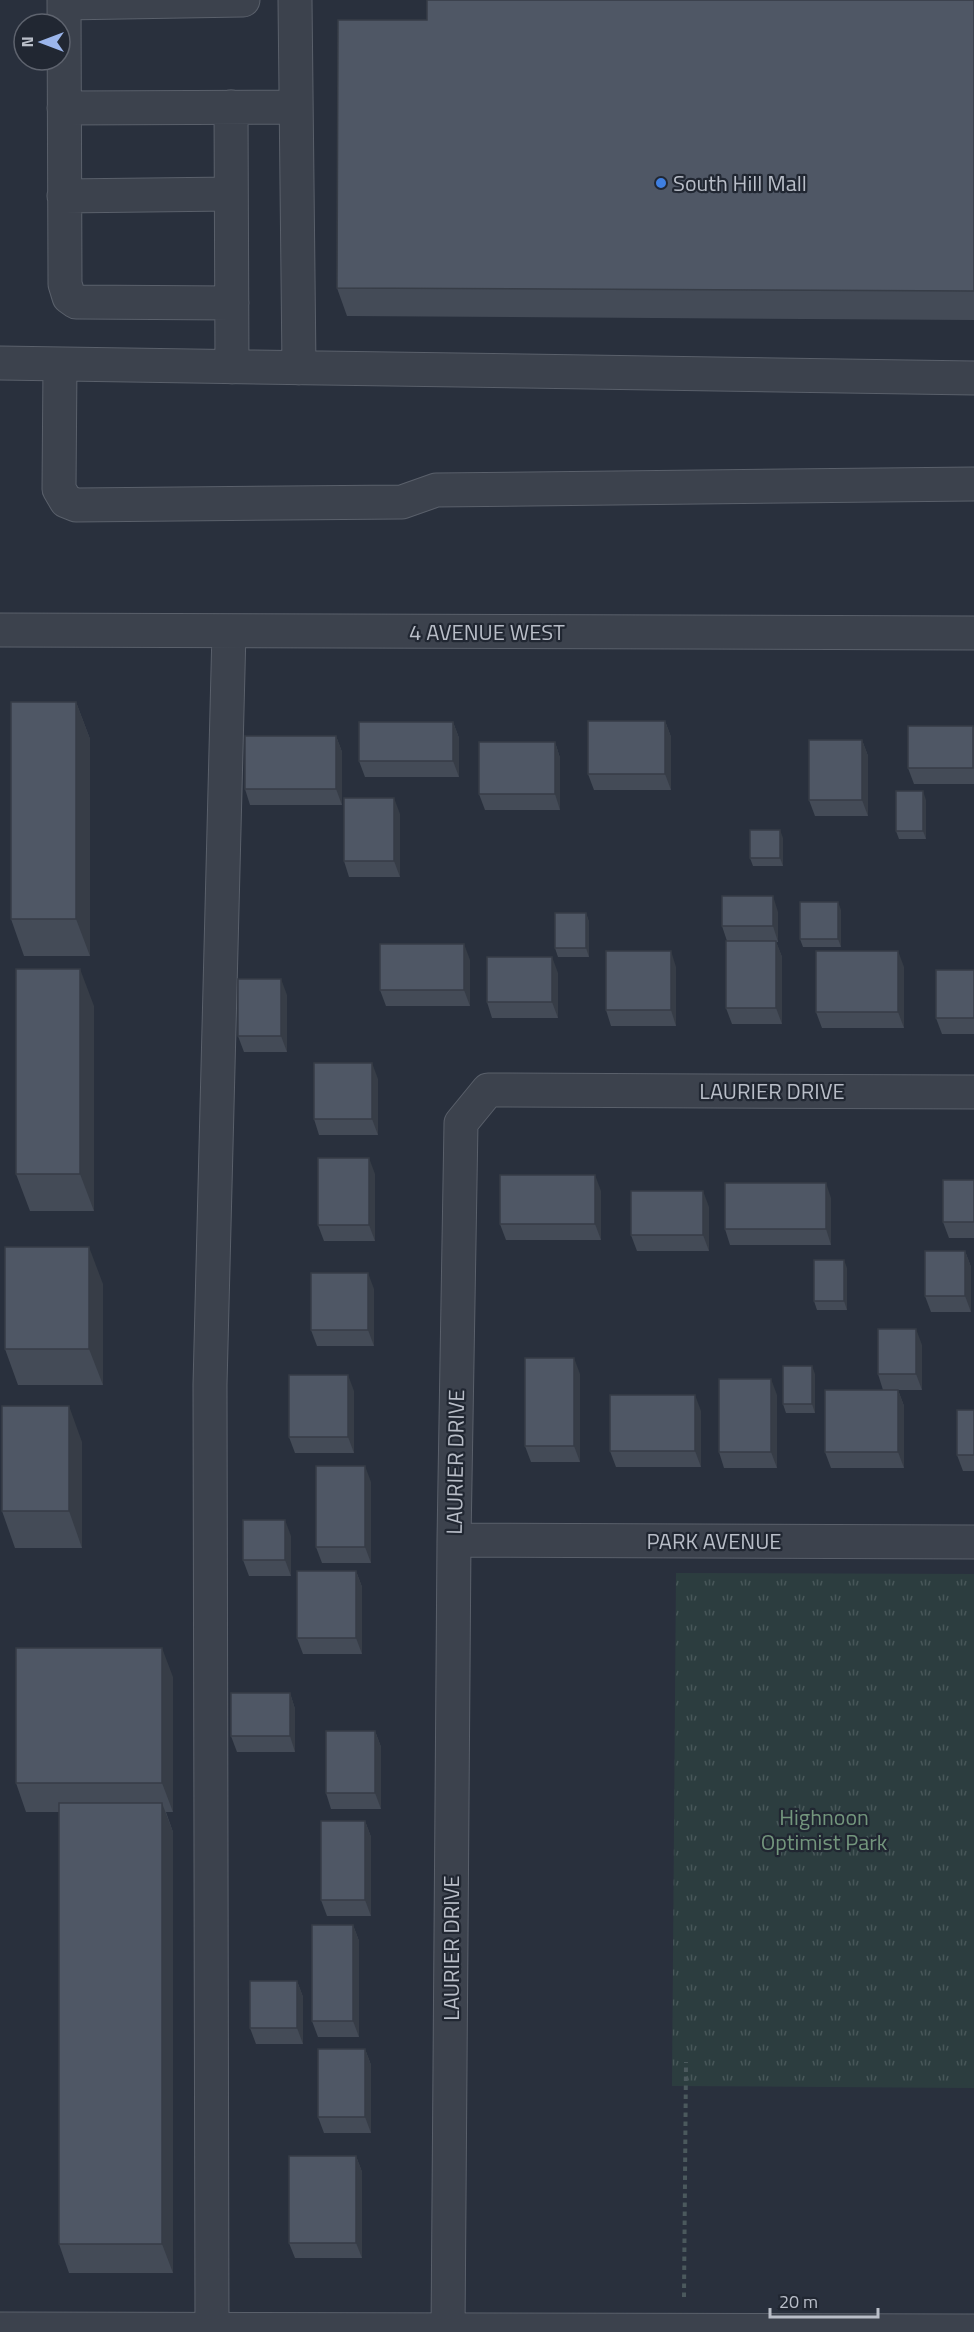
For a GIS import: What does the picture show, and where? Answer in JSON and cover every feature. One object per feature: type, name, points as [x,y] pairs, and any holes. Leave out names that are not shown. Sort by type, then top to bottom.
[{"type":"street","points":[[232,303],[76,302],[69,297],[65,284],[64,1],[243,0]]},
{"type":"street","points":[[295,0],[299,368]]},
{"type":"street","points":[[231,107],[232,367]]},
{"type":"street","points":[[64,108],[296,107]]},
{"type":"street","points":[[64,195],[231,194]]},
{"type":"street","points":[[0,363],[974,378]]},
{"type":"street","points":[[60,364],[59,489],[66,501],[76,505],[402,502],[436,490],[974,484]]},
{"type":"street","name":"4 AVENUE WEST","points":[[0,630],[974,633]]},
{"type":"street","points":[[212,2331],[210,1385],[229,631]]},
{"type":"street","name":"LAURIER DRIVE","points":[[448,2331],[454,1540],[461,1123],[488,1090],[974,1092]]},
{"type":"street","name":"PARK AVENUE","points":[[454,1540],[974,1542]]},
{"type":"street","points":[[0,2329],[974,2331]]},
{"type":"path","points":[[684,2331],[686,2062]]},
{"type":"green space","name":"Highnoon Optimist Park","points":[[676,1573],[974,1574],[974,2088],[672,2086]]},
{"type":"building","name":"South Hill Mall","points":[[427,0],[974,0],[974,291],[337,288],[338,20],[427,20]]},
{"type":"building","points":[[11,702],[76,702],[76,919],[11,919]]},
{"type":"building","points":[[588,721],[665,721],[665,774],[588,774]]},
{"type":"building","points":[[359,722],[453,722],[453,761],[359,761]]},
{"type":"building","points":[[908,726],[973,726],[973,768],[908,768]]},
{"type":"building","points":[[245,736],[336,736],[336,789],[245,789]]},
{"type":"building","points":[[809,740],[862,740],[862,800],[809,800]]},
{"type":"building","points":[[479,742],[555,742],[555,794],[479,794]]},
{"type":"building","points":[[896,791],[923,791],[923,831],[896,831]]},
{"type":"building","points":[[344,798],[394,798],[394,861],[344,861]]},
{"type":"building","points":[[750,830],[780,830],[780,858],[750,858]]},
{"type":"building","points":[[722,896],[773,896],[773,926],[722,926]]},
{"type":"building","points":[[800,902],[838,902],[838,939],[800,939]]},
{"type":"building","points":[[555,913],[586,913],[586,948],[555,948]]},
{"type":"building","points":[[726,941],[776,941],[776,1008],[726,1008]]},
{"type":"building","points":[[380,944],[464,944],[464,990],[380,990]]},
{"type":"building","points":[[606,951],[671,951],[671,1010],[606,1010]]},
{"type":"building","points":[[816,951],[898,951],[898,1012],[816,1012]]},
{"type":"building","points":[[487,957],[552,957],[552,1002],[487,1002]]},
{"type":"building","points":[[16,969],[80,969],[80,1174],[16,1174]]},
{"type":"building","points":[[936,970],[974,970],[974,1018],[936,1018]]},
{"type":"building","points":[[238,979],[281,979],[281,1036],[238,1036]]},
{"type":"building","points":[[314,1063],[372,1063],[372,1119],[314,1119]]},
{"type":"building","points":[[318,1158],[369,1158],[369,1225],[318,1225]]},
{"type":"building","points":[[500,1175],[595,1175],[595,1224],[500,1224]]},
{"type":"building","points":[[943,1180],[974,1180],[974,1222],[943,1222]]},
{"type":"building","points":[[725,1183],[826,1183],[826,1229],[725,1229]]},
{"type":"building","points":[[631,1191],[703,1191],[703,1235],[631,1235]]},
{"type":"building","points":[[5,1247],[89,1247],[89,1349],[5,1349]]},
{"type":"building","points":[[925,1251],[965,1251],[965,1296],[925,1296]]},
{"type":"building","points":[[814,1260],[844,1260],[844,1301],[814,1301]]},
{"type":"building","points":[[311,1273],[368,1273],[368,1330],[311,1330]]},
{"type":"building","points":[[878,1329],[916,1329],[916,1374],[878,1374]]},
{"type":"building","points":[[525,1358],[574,1358],[574,1446],[525,1446]]},
{"type":"building","points":[[783,1366],[812,1366],[812,1404],[783,1404]]},
{"type":"building","points":[[289,1375],[348,1375],[348,1437],[289,1437]]},
{"type":"building","points":[[719,1379],[771,1379],[771,1452],[719,1452]]},
{"type":"building","points":[[825,1390],[898,1390],[898,1452],[825,1452]]},
{"type":"building","points":[[610,1395],[695,1395],[695,1451],[610,1451]]},
{"type":"building","points":[[2,1406],[69,1406],[69,1511],[2,1511]]},
{"type":"building","points":[[957,1410],[974,1410],[974,1455],[957,1455]]},
{"type":"building","points":[[316,1466],[365,1466],[365,1547],[316,1547]]},
{"type":"building","points":[[243,1520],[285,1520],[285,1560],[243,1560]]},
{"type":"building","points":[[297,1571],[356,1571],[356,1638],[297,1638]]},
{"type":"building","points":[[16,1648],[162,1648],[162,1783],[16,1783]]},
{"type":"building","points":[[231,1693],[290,1693],[290,1736],[231,1736]]},
{"type":"building","points":[[326,1731],[375,1731],[375,1793],[326,1793]]},
{"type":"building","points":[[59,1803],[162,1803],[162,2244],[59,2244]]},
{"type":"building","points":[[321,1821],[365,1821],[365,1900],[321,1900]]},
{"type":"building","points":[[312,1925],[353,1925],[353,2021],[312,2021]]},
{"type":"building","points":[[250,1981],[297,1981],[297,2028],[250,2028]]},
{"type":"building","points":[[318,2049],[365,2049],[365,2117],[318,2117]]},
{"type":"building","points":[[289,2156],[356,2156],[356,2243],[289,2243]]},
{"type":"place","name":"South Hill Mall","points":[[661,183]]}]
